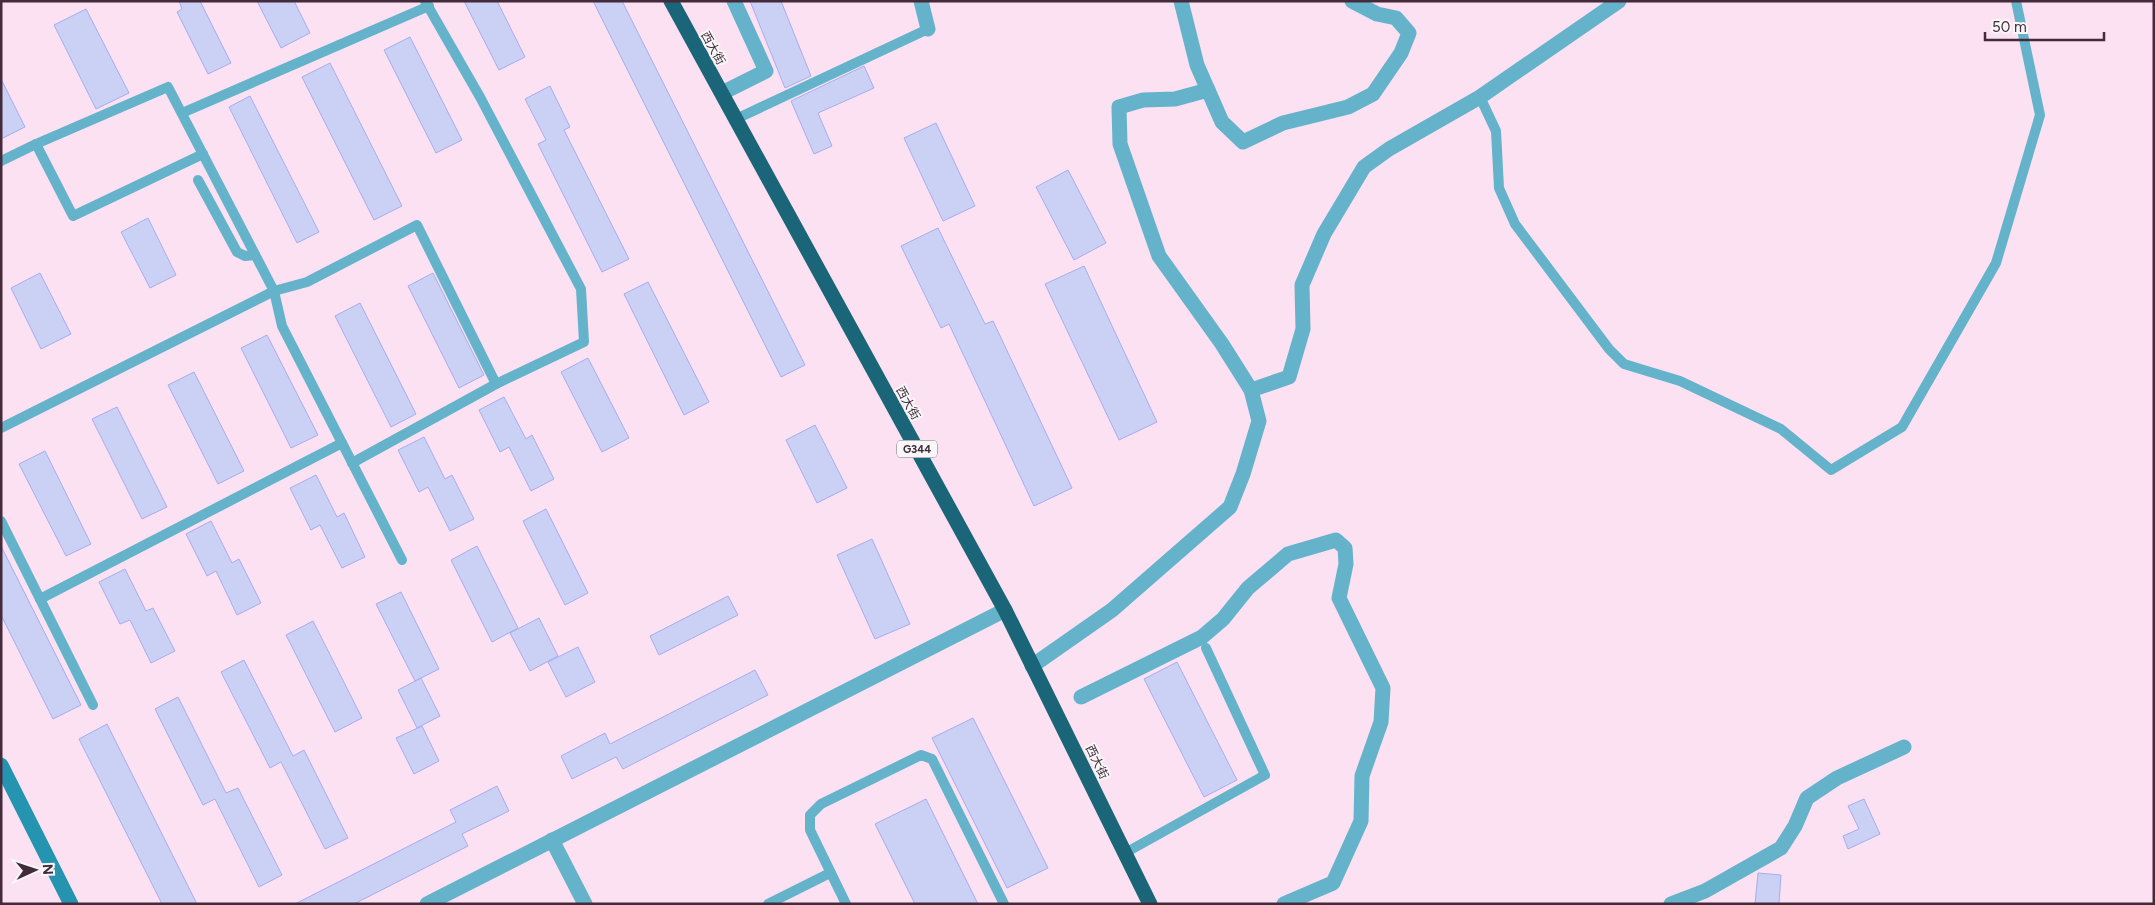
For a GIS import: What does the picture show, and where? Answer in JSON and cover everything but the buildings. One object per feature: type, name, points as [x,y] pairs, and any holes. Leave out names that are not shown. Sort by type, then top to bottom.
[{"type":"highway","name":"西大街","points":[[671,1],[1005,610],[1150,904]]},
{"type":"street","points":[[722,93],[766,71],[734,1]]},
{"type":"street","points":[[921,1],[928,29]]},
{"type":"street","points":[[1181,1],[1198,65],[1222,122],[1243,142],[1283,123],[1348,107],[1373,94],[1401,53],[1409,33],[1396,18],[1377,14],[1352,1]]},
{"type":"street","points":[[1251,390],[1288,377],[1303,329],[1302,285],[1324,234],[1364,167],[1390,149],[1480,97],[1619,1]]},
{"type":"street","points":[[1032,666],[1112,610],[1230,507],[1243,474],[1259,421],[1251,390],[1222,344],[1159,256],[1120,144],[1119,107],[1144,100],[1175,99],[1208,90]]},
{"type":"street","points":[[1081,697],[1202,637],[1223,619],[1248,588],[1288,554],[1336,540],[1345,548],[1346,564],[1338,598],[1383,688],[1381,722],[1362,776],[1361,821],[1333,883],[1284,904]]},
{"type":"street","points":[[427,904],[1005,610]]},
{"type":"street","points":[[1671,904],[1705,892],[1782,848],[1795,826],[1807,798],[1837,778],[1904,747]]},
{"type":"street","points":[[1,765],[71,904]]},
{"type":"street","points":[[552,840],[585,904]]},
{"type":"lane","points":[[1480,97],[1496,131],[1499,188],[1515,224],[1609,349],[1624,364],[1680,381],[1781,429],[1831,470],[1902,428],[1996,263],[2040,115],[2016,1]]},
{"type":"lane","points":[[182,113],[427,4],[480,97],[581,290],[584,342],[496,384],[352,463]]},
{"type":"lane","points":[[736,119],[928,29]]},
{"type":"lane","points":[[1,161],[168,87],[274,291],[282,326],[402,560]]},
{"type":"lane","points":[[36,144],[74,216],[203,154]]},
{"type":"lane","points":[[198,180],[237,252],[245,256],[255,255]]},
{"type":"lane","points":[[1,428],[274,291],[307,282],[416,225],[496,384]]},
{"type":"lane","points":[[40,599],[342,443]]},
{"type":"lane","points":[[1,521],[93,705]]},
{"type":"lane","points":[[1125,853],[1265,775],[1206,648]]},
{"type":"lane","points":[[846,904],[810,830],[810,815],[821,804],[921,755],[932,759],[1004,904]]},
{"type":"lane","points":[[768,904],[830,873]]}]
